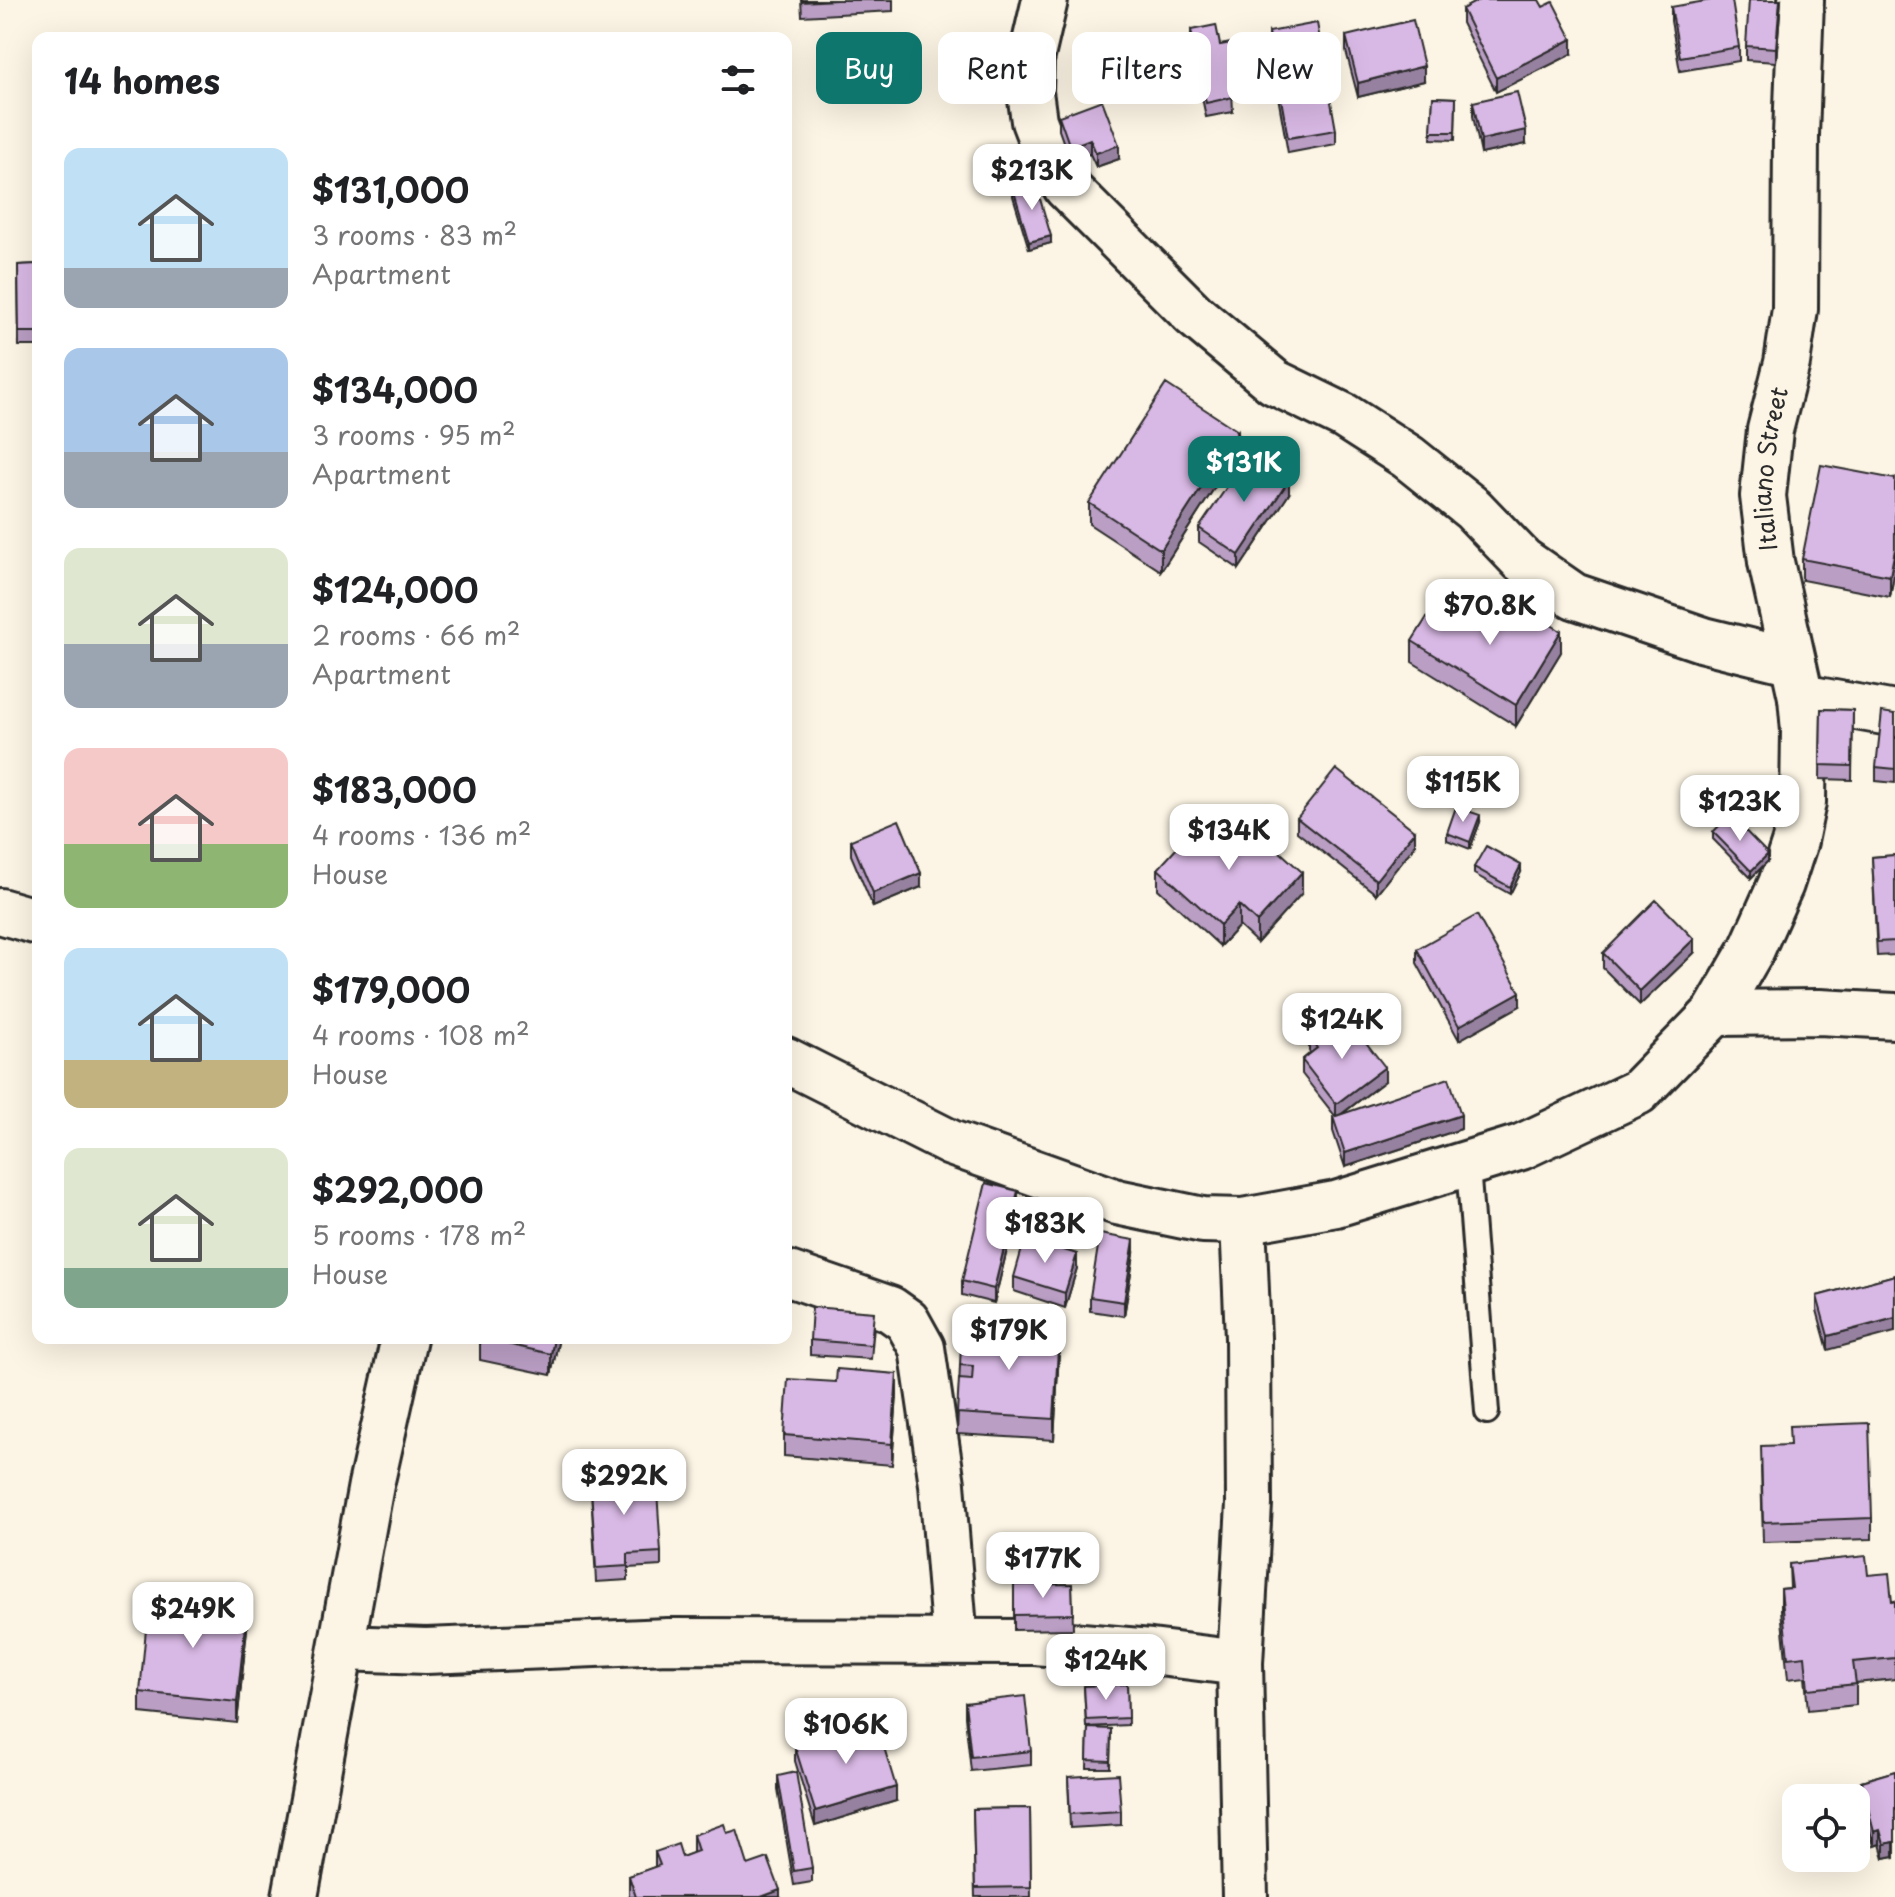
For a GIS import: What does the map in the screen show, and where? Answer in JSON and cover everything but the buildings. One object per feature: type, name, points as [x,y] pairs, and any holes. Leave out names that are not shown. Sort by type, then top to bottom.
[{"type":"street","points":[[1045,0],[1031,60],[1030,92],[1034,121],[1044,147],[1066,187],[1194,315],[1274,382],[1344,416],[1408,457],[1473,509],[1522,560],[1574,596],[1704,640],[1797,680],[1895,714]]},
{"type":"street","name":"Italiano Street","points":[[792,1063],[951,1143],[1103,1198],[1203,1220],[1243,1221],[1336,1204],[1468,1166],[1521,1147],[1638,1092],[1715,1013],[1752,949],[1781,884],[1803,802],[1804,731],[1797,680],[1771,562],[1763,496],[1770,430],[1787,363],[1795,309],[1801,0]]},
{"type":"street","points":[[0,911],[32,920]]},
{"type":"street","points":[[1715,1013],[1819,1012],[1895,1016]]},
{"type":"street","points":[[1243,1221],[1248,1338],[1249,1504],[1240,1663],[1245,1897]]},
{"type":"street","points":[[792,1275],[890,1309],[907,1321],[922,1348],[942,1484],[955,1641]]},
{"type":"street","points":[[295,1897],[371,1485],[403,1344]]},
{"type":"street","points":[[342,1648],[426,1651],[668,1641],[1035,1642],[1240,1663]]},
{"type":"lane","points":[[1468,1166],[1487,1412]]}]
